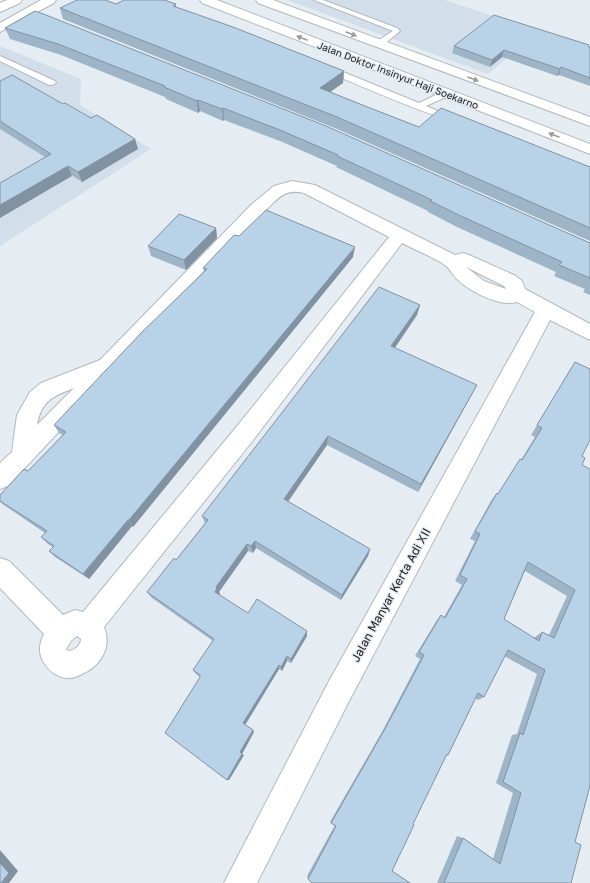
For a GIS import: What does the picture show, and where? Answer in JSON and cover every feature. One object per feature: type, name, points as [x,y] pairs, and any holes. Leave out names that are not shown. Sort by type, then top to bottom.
[{"type":"street","points":[[0,8],[16,0]]},
{"type":"street","name":"Jalan Doktor Insinyur Haji Soekarno","points":[[206,0],[590,149]]},
{"type":"street","name":"Jalan Doktor Insinyur Haji Soekarno","points":[[262,0],[590,122]]},
{"type":"street","points":[[0,28],[38,4],[43,17]]},
{"type":"street","points":[[0,479],[257,209],[278,191],[288,185],[296,185],[309,189],[400,234],[453,262],[456,270],[463,277],[497,295],[511,297],[516,293],[590,333]]},
{"type":"street","points":[[88,626],[246,432],[400,234]]},
{"type":"street","name":"Jalan Manyar Kerta Adi XII","points":[[240,883],[342,686],[546,310]]},
{"type":"street","points":[[22,456],[28,415],[37,398],[48,389],[111,364]]},
{"type":"street","points":[[0,570],[60,631]]},
{"type":"street","points":[[74,623],[88,626],[94,636],[93,648],[85,660],[73,665],[61,663],[54,655],[54,643],[60,631],[74,623]]},
{"type":"lane","points":[[317,0],[397,31],[379,44]]},
{"type":"lane","points":[[0,58],[52,83]]},
{"type":"lane","points":[[318,65],[456,120]]},
{"type":"lane","points":[[419,106],[445,94]]},
{"type":"shaded area","points":[[287,0],[444,0],[539,31],[488,74]]},
{"type":"shaded area","points":[[0,46],[81,79],[80,105],[151,149],[0,246]]},
{"type":"building","points":[[77,0],[105,0],[116,4],[124,0],[164,0],[176,4],[173,6],[233,27],[344,71],[320,88],[370,108],[419,127],[441,108],[590,167],[590,228],[337,117],[60,8]]},
{"type":"building","points":[[35,11],[326,126],[590,243],[590,278],[559,265],[562,262],[461,216],[430,201],[432,200],[337,156],[338,155],[280,130],[223,108],[222,109],[198,100],[197,101],[164,87],[165,86],[58,44],[5,28]]},
{"type":"building","points":[[494,15],[589,45],[590,78],[561,67],[560,69],[504,50],[492,60],[454,46]]},
{"type":"building","points":[[12,75],[91,118],[97,115],[135,139],[78,172],[68,166],[0,205],[0,183],[51,154],[0,121],[0,81]]},
{"type":"building","points":[[266,210],[355,247],[83,574],[49,551],[54,546],[41,537],[47,531],[0,501],[0,495],[24,469],[28,471],[66,432],[54,425],[142,332],[207,269],[203,268],[234,235],[239,236]]},
{"type":"building","points":[[179,214],[216,228],[184,260],[148,246]]},
{"type":"building","points":[[379,287],[420,305],[391,346],[477,385],[421,484],[328,436],[284,499],[370,549],[342,595],[255,541],[251,546],[247,544],[216,587],[215,592],[248,613],[257,599],[307,631],[291,659],[287,656],[281,667],[279,665],[243,723],[253,730],[240,752],[242,754],[227,780],[165,733],[200,677],[200,675],[193,670],[214,639],[147,592],[174,558],[176,560],[208,520],[202,516]]},
{"type":"building","points":[[575,362],[590,369],[590,440],[582,456],[585,458],[582,465],[590,469],[590,786],[575,842],[581,845],[571,883],[444,883],[463,838],[500,864],[521,793],[503,782],[520,733],[523,735],[545,670],[508,650],[484,697],[478,693],[413,824],[414,825],[392,871],[410,883],[312,883],[308,879],[336,826],[331,823],[386,727],[424,655],[419,652],[441,615],[445,618],[467,579],[460,575],[480,534],[475,531],[497,493],[498,494],[520,459],[522,460],[542,428],[537,425]],"holes":[[[528,562],[575,590],[554,638],[542,632],[539,641],[504,619]]]},
{"type":"building","points":[[0,863],[9,873],[1,883],[0,883]]}]
